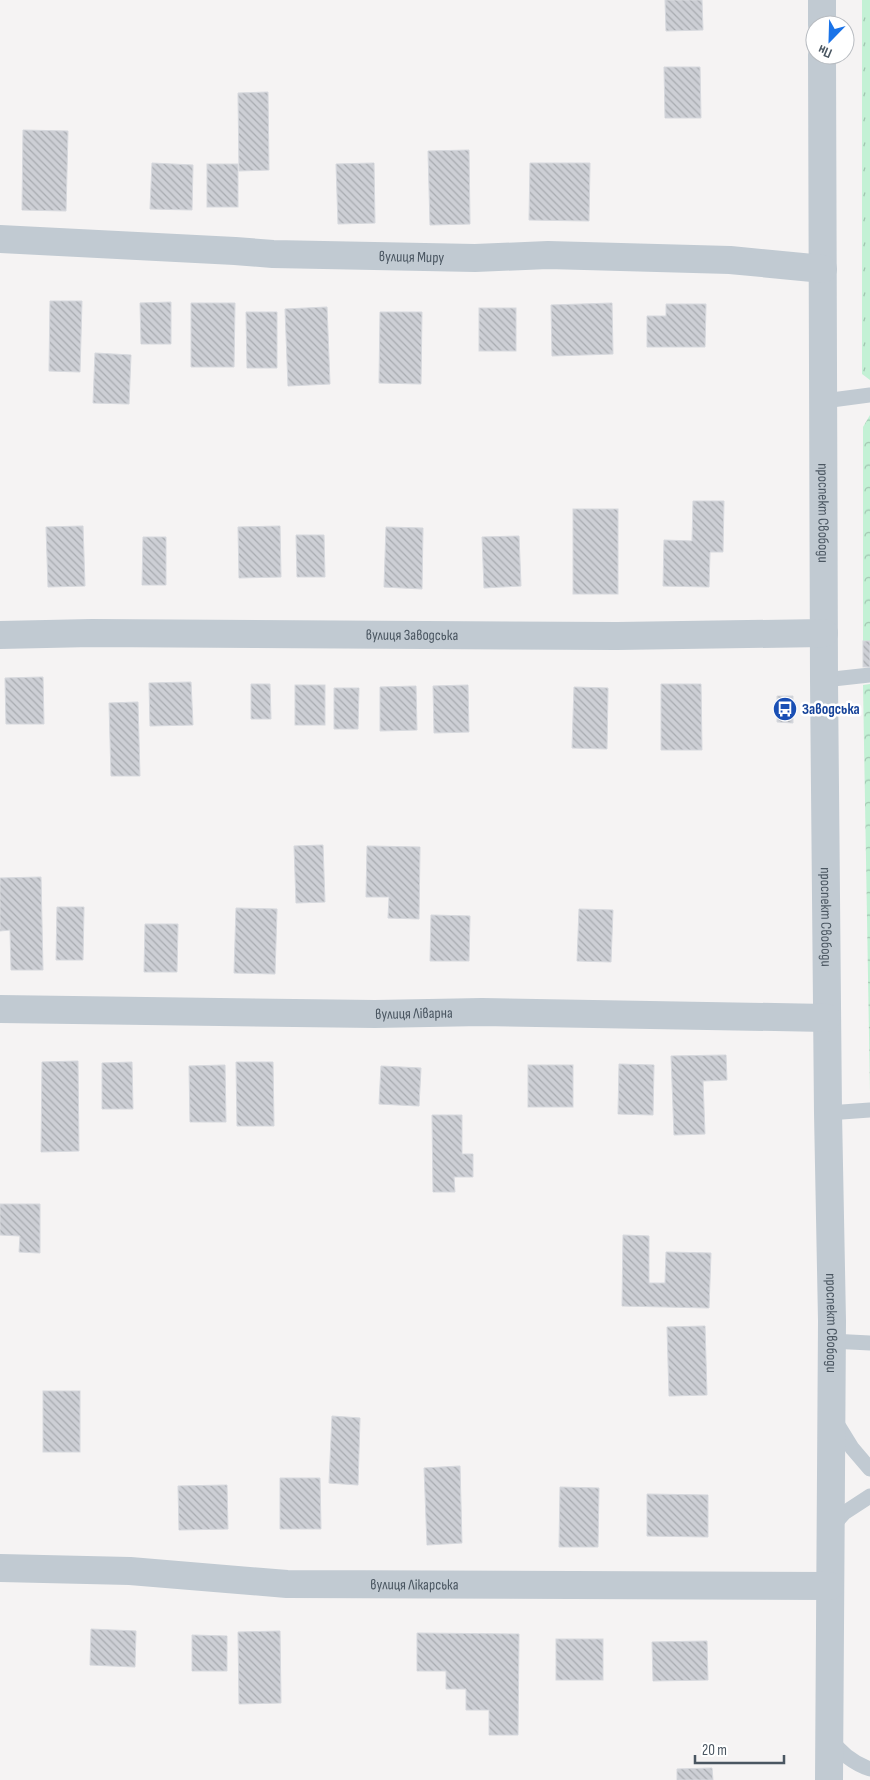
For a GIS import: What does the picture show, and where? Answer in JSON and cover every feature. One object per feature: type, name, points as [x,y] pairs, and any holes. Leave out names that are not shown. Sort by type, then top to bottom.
[{"type":"street","points":[[822,0],[822,15]]},
{"type":"street","name":"проспект Свободи","points":[[822,65],[824,680],[832,1341],[830,1780]]},
{"type":"street","name":"вулиця Миру","points":[[0,239],[273,254],[475,258],[548,255],[730,260],[823,269]]},
{"type":"street","name":"вулиця Заводська","points":[[0,635],[92,633],[617,636],[824,633]]},
{"type":"street","name":"вулиця Ліварна","points":[[0,1009],[375,1014],[482,1012],[827,1018]]},
{"type":"street","name":"вулиця Лікарська","points":[[0,1568],[130,1571],[287,1584],[830,1586]]},
{"type":"lane","points":[[824,401],[870,395]]},
{"type":"lane","points":[[824,680],[870,675]]},
{"type":"lane","points":[[828,1113],[870,1110]]},
{"type":"lane","points":[[832,1341],[870,1343]]},
{"type":"lane","points":[[831,1412],[845,1438],[870,1469]]},
{"type":"lane","points":[[831,1528],[844,1513],[870,1496]]},
{"type":"lane","points":[[830,1738],[846,1756],[857,1764],[870,1768]]},
{"type":"green space","points":[[862,0],[870,0],[870,380],[862,374]]},
{"type":"green space","points":[[870,415],[870,641],[863,641],[863,427]]},
{"type":"green space","points":[[870,684],[870,1093],[863,685]]},
{"type":"building","points":[[665,0],[702,0],[703,30],[666,31]]},
{"type":"building","points":[[664,67],[700,67],[701,118],[665,118]]},
{"type":"building","points":[[268,92],[269,170],[239,171],[238,93]]},
{"type":"building","points":[[23,130],[68,131],[66,211],[22,210]]},
{"type":"building","points":[[469,150],[470,224],[430,225],[428,151]]},
{"type":"building","points":[[152,163],[193,165],[192,210],[150,209]]},
{"type":"building","points":[[374,163],[375,223],[338,224],[336,164]]},
{"type":"building","points":[[530,163],[590,163],[589,221],[529,220]]},
{"type":"building","points":[[207,164],[238,164],[238,207],[207,207]]},
{"type":"building","points":[[50,301],[82,301],[80,372],[49,371]]},
{"type":"building","points":[[171,302],[171,344],[141,344],[140,303]]},
{"type":"building","points":[[191,303],[235,303],[234,367],[191,367]]},
{"type":"building","points":[[612,303],[613,354],[552,356],[551,305]]},
{"type":"building","points":[[666,304],[706,304],[705,347],[647,347],[647,316],[666,316]]},
{"type":"building","points":[[327,307],[330,384],[288,386],[285,309]]},
{"type":"building","points":[[479,308],[516,308],[516,351],[479,351]]},
{"type":"building","points":[[246,312],[277,312],[277,368],[247,368]]},
{"type":"building","points":[[380,312],[422,312],[421,384],[379,383]]},
{"type":"building","points":[[95,353],[131,355],[129,404],[93,403]]},
{"type":"building","points":[[693,501],[724,501],[723,552],[710,552],[709,587],[663,586],[664,540],[692,541]]},
{"type":"building","points":[[573,509],[618,509],[618,594],[573,594]]},
{"type":"building","points":[[83,526],[85,586],[48,587],[46,527]]},
{"type":"building","points":[[280,526],[281,577],[239,578],[238,527]]},
{"type":"building","points":[[386,527],[423,528],[422,589],[384,587]]},
{"type":"building","points":[[296,535],[324,535],[325,577],[297,577]]},
{"type":"building","points":[[519,536],[521,586],[484,588],[482,537]]},
{"type":"building","points":[[143,537],[166,537],[166,585],[142,585]]},
{"type":"building","points":[[863,641],[870,641],[870,667],[863,667]]},
{"type":"building","points":[[43,677],[44,724],[6,724],[5,678]]},
{"type":"building","points":[[191,682],[193,725],[150,726],[149,683]]},
{"type":"building","points":[[251,684],[270,684],[271,719],[251,719]]},
{"type":"building","points":[[661,684],[701,684],[702,750],[661,750]]},
{"type":"building","points":[[295,685],[325,685],[325,725],[295,725]]},
{"type":"building","points":[[468,685],[469,732],[434,733],[433,686]]},
{"type":"building","points":[[416,686],[417,730],[380,731],[380,687]]},
{"type":"building","points":[[574,687],[608,688],[607,749],[572,748]]},
{"type":"building","points":[[334,688],[359,688],[358,729],[334,729]]},
{"type":"building","points":[[777,696],[793,696],[793,723],[777,722]]},
{"type":"building","points":[[138,702],[140,776],[111,776],[109,703]]},
{"type":"building","points":[[323,845],[325,902],[296,903],[294,846]]},
{"type":"building","points":[[367,846],[420,847],[419,919],[388,918],[389,897],[366,897]]},
{"type":"building","points":[[41,877],[43,970],[11,970],[10,930],[0,931],[0,878]]},
{"type":"building","points":[[57,907],[84,907],[83,960],[56,960]]},
{"type":"building","points":[[236,908],[277,909],[275,974],[234,973]]},
{"type":"building","points":[[579,909],[613,910],[611,962],[577,961]]},
{"type":"building","points":[[431,915],[470,916],[469,961],[430,961]]},
{"type":"building","points":[[145,924],[178,924],[177,972],[144,972]]},
{"type":"building","points":[[726,1055],[727,1080],[703,1081],[705,1134],[674,1135],[671,1056]]},
{"type":"building","points":[[78,1061],[79,1151],[41,1152],[42,1062]]},
{"type":"building","points":[[132,1062],[133,1109],[102,1109],[102,1063]]},
{"type":"building","points":[[236,1062],[273,1062],[274,1126],[237,1126]]},
{"type":"building","points":[[619,1064],[654,1065],[653,1115],[618,1114]]},
{"type":"building","points":[[225,1065],[226,1122],[190,1122],[189,1066]]},
{"type":"building","points":[[528,1065],[573,1065],[573,1107],[528,1107]]},
{"type":"building","points":[[381,1066],[421,1068],[419,1106],[379,1104]]},
{"type":"building","points":[[432,1115],[462,1115],[462,1154],[473,1154],[473,1177],[454,1177],[455,1192],[433,1192]]},
{"type":"building","points":[[0,1204],[40,1204],[40,1253],[19,1252],[20,1236],[0,1235]]},
{"type":"building","points":[[623,1235],[649,1236],[649,1283],[665,1283],[666,1252],[711,1253],[709,1308],[622,1306]]},
{"type":"building","points":[[705,1326],[707,1395],[669,1396],[667,1327]]},
{"type":"building","points":[[43,1391],[80,1391],[80,1452],[43,1452]]},
{"type":"building","points":[[332,1416],[360,1418],[358,1485],[329,1483]]},
{"type":"building","points":[[460,1466],[462,1543],[427,1545],[424,1468]]},
{"type":"building","points":[[280,1478],[320,1478],[321,1529],[280,1529]]},
{"type":"building","points":[[227,1485],[228,1529],[179,1530],[178,1486]]},
{"type":"building","points":[[560,1487],[599,1488],[598,1547],[559,1547]]},
{"type":"building","points":[[647,1494],[708,1495],[708,1537],[647,1536]]},
{"type":"building","points":[[91,1629],[136,1631],[135,1667],[90,1665]]},
{"type":"building","points":[[280,1631],[281,1703],[239,1704],[238,1632]]},
{"type":"building","points":[[417,1633],[519,1634],[518,1735],[489,1735],[489,1710],[466,1710],[466,1689],[446,1689],[446,1671],[417,1671]]},
{"type":"building","points":[[192,1635],[227,1636],[227,1671],[192,1671]]},
{"type":"building","points":[[556,1639],[603,1639],[603,1680],[556,1680]]},
{"type":"building","points":[[707,1641],[708,1680],[653,1681],[652,1642]]},
{"type":"building","points":[[712,1768],[713,1780],[677,1780],[677,1769]]},
{"type":"place","name":"Заводська","points":[[785,709]]}]
